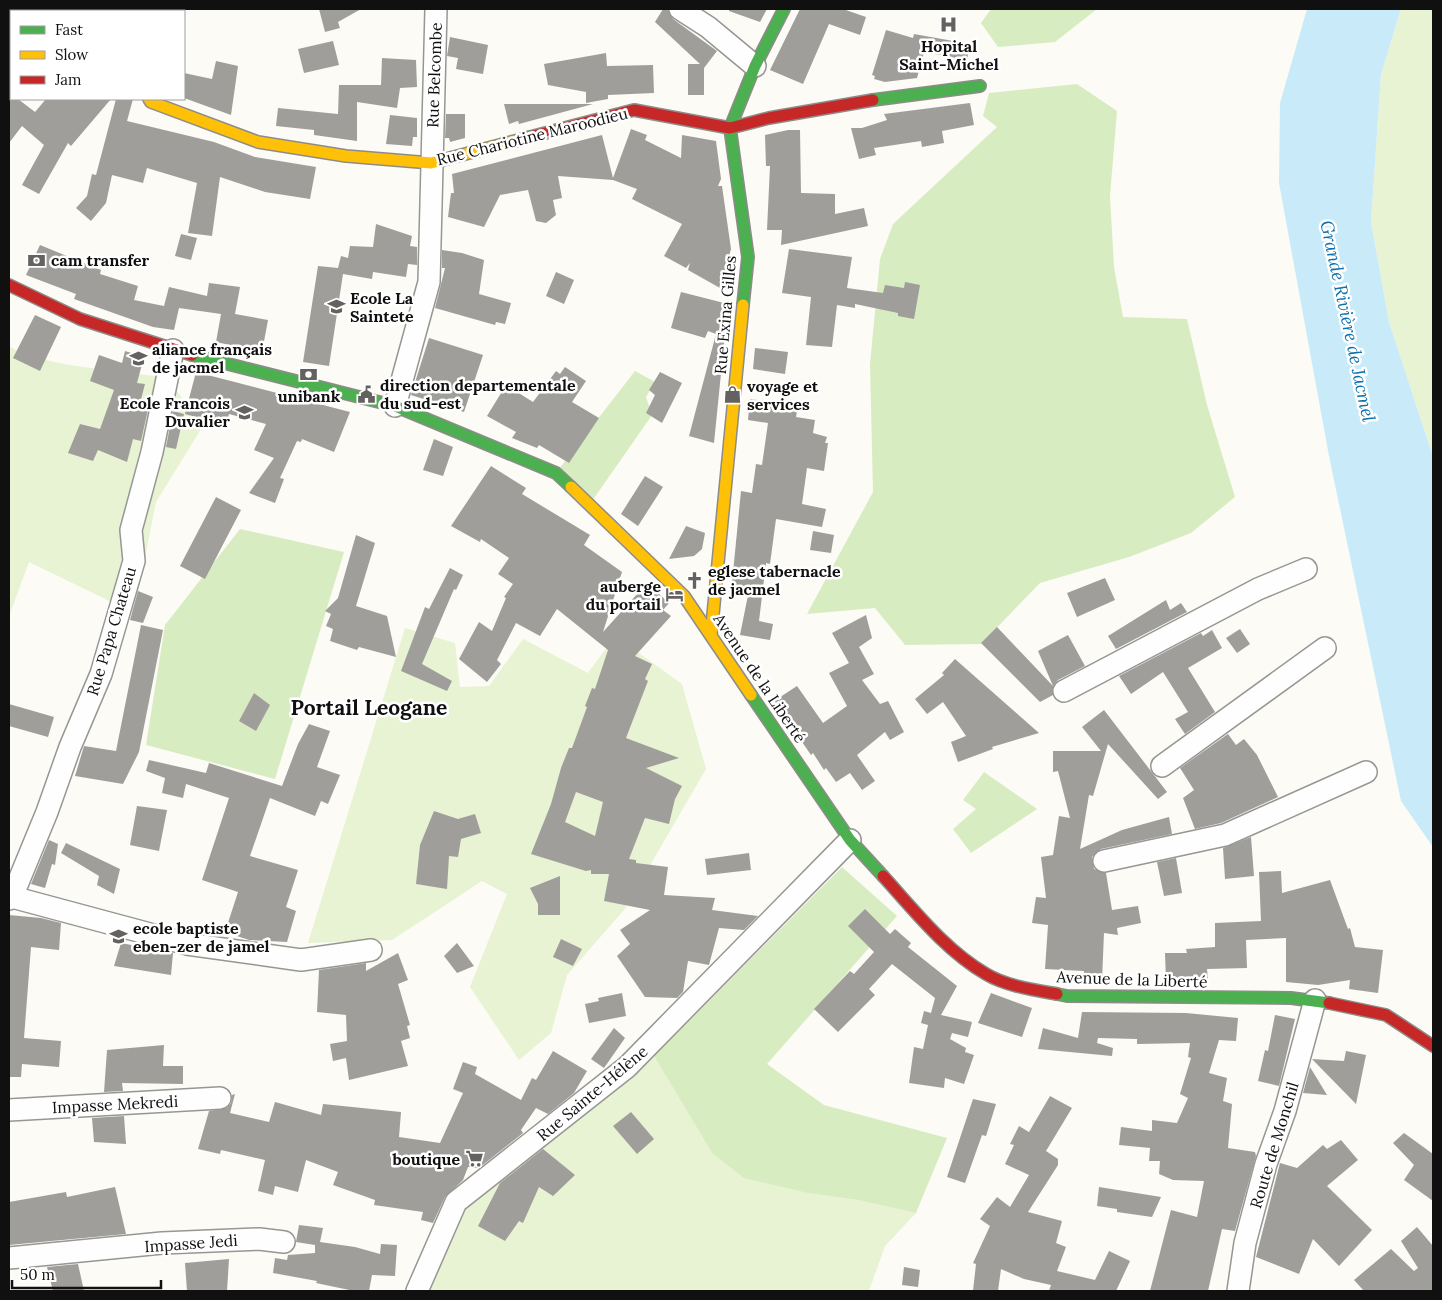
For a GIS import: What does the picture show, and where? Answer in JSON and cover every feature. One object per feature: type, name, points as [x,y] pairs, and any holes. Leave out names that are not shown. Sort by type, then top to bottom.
[{"type":"main road","name":"Rue Exina Gilles","points":[[711,635],[748,257],[730,128],[755,66],[784,9]]},
{"type":"main road","name":"Rue Chariotine Maroodieu","points":[[150,100],[258,142],[346,156],[431,162],[634,110],[730,128],[769,118],[848,103],[980,86]]},
{"type":"main road","name":"Avenue de la Liberté","points":[[9,285],[80,319],[173,350],[395,406],[556,472],[684,596],[850,840],[947,946],[987,975],[1025,988],[1067,996],[1291,998],[1314,1000],[1386,1015],[1433,1046]]},
{"type":"street","name":"Rue Belcombe","points":[[395,406],[430,282],[431,162],[436,9]]},
{"type":"street","points":[[680,9],[708,27],[755,66]]},
{"type":"street","name":"Rue Papa Chateau","points":[[10,898],[47,812],[70,746],[101,674],[134,561],[131,530],[152,452],[173,350]]},
{"type":"street","points":[[1064,691],[1258,589],[1306,569]]},
{"type":"street","points":[[1162,766],[1325,648]]},
{"type":"street","points":[[1104,861],[1225,835],[1366,772]]},
{"type":"street","name":"Rue Sainte-Hélène","points":[[417,1291],[456,1202],[628,1067],[850,840]]},
{"type":"street","points":[[10,898],[187,944],[301,960],[372,950]]},
{"type":"street","name":"Route de Monchil","points":[[1238,1291],[1245,1243],[1266,1164],[1285,1111],[1314,1000]]},
{"type":"street","name":"Impasse Mekredi","points":[[9,1110],[220,1098]]},
{"type":"street","name":"Impasse Jedi","points":[[9,1258],[162,1243],[259,1239],[284,1242]]},
{"type":"green space","points":[[991,9],[1097,9],[1055,42],[998,47],[981,23]]},
{"type":"green space","points":[[1401,9],[1433,9],[1433,457],[1389,322],[1371,222],[1381,74]]},
{"type":"green space","points":[[1077,84],[1117,111],[1110,196],[1114,267],[1123,317],[1187,319],[1207,405],[1235,497],[1191,533],[1129,557],[1040,583],[981,644],[905,645],[875,608],[807,614],[873,492],[870,364],[880,259],[893,224],[997,127],[983,116],[989,93]]},
{"type":"green space","points":[[9,346],[40,359],[169,378],[201,429],[156,502],[134,613],[29,562],[9,616]]},
{"type":"green space","points":[[635,371],[655,382],[646,397],[652,415],[592,501],[559,469]]},
{"type":"green space","points":[[240,529],[344,552],[275,779],[146,745],[165,625]]},
{"type":"green space","points":[[405,628],[455,643],[460,687],[489,686],[523,639],[588,673],[615,636],[682,684],[706,769],[624,910],[567,975],[551,1033],[519,1060],[470,987],[507,894],[482,881],[392,940],[308,943]]},
{"type":"green space","points":[[984,772],[1037,809],[971,853],[953,829],[976,809],[963,800]]},
{"type":"green space","points":[[842,867],[897,916],[767,1064],[824,1105],[947,1138],[916,1213],[858,1200],[808,1193],[744,1178],[712,1153],[654,1056]]},
{"type":"green space","points":[[654,1056],[712,1153],[808,1193],[858,1200],[916,1213],[885,1246],[869,1291],[421,1291],[462,1205]]},
{"type":"water","name":"Grande Rivière de Jacmel","points":[[1307,9],[1401,9],[1381,74],[1371,222],[1389,322],[1433,457],[1433,847],[1401,801],[1329,456],[1279,183],[1280,103]]},
{"type":"building","points":[[319,9],[361,9],[338,22],[340,28],[325,32]]},
{"type":"building","points":[[663,9],[668,9],[673,19],[717,51],[704,68],[704,95],[688,95],[688,64],[700,64],[655,22]]},
{"type":"building","points":[[729,9],[767,9],[760,22],[729,11]]},
{"type":"building","points":[[800,9],[843,9],[866,17],[860,35],[829,24],[803,84],[770,70]]},
{"type":"building","points":[[886,30],[913,38],[914,34],[970,44],[967,60],[924,52],[917,78],[885,82],[874,79],[875,76],[872,75]]},
{"type":"building","points":[[450,37],[488,45],[483,74],[456,69],[458,58],[447,56]]},
{"type":"building","points":[[333,41],[339,65],[304,73],[298,49]]},
{"type":"building","points":[[606,53],[607,66],[653,65],[654,93],[608,95],[608,99],[586,103],[586,92],[548,85],[544,64]]},
{"type":"building","points":[[382,58],[416,60],[417,87],[400,88],[397,108],[357,102],[357,141],[314,135],[314,130],[276,126],[278,108],[338,114],[339,85],[381,85]]},
{"type":"building","points":[[216,61],[238,66],[231,115],[185,98],[185,73],[212,79]]},
{"type":"building","points":[[9,92],[10,100],[19,100],[35,112],[45,100],[110,100],[71,146],[68,143],[39,194],[22,185],[44,145],[22,126],[9,143]]},
{"type":"building","points":[[116,100],[133,100],[127,121],[214,142],[255,157],[316,167],[310,199],[265,192],[220,177],[212,236],[188,233],[197,183],[147,168],[143,183],[112,175],[106,203],[91,221],[76,208],[87,196],[92,174],[96,175]]},
{"type":"building","points":[[970,103],[974,125],[942,131],[944,143],[922,147],[921,141],[874,148],[876,155],[859,159],[851,128],[862,128],[887,120],[884,114]]},
{"type":"building","points":[[504,104],[593,104],[519,124],[518,121],[509,124]]},
{"type":"building","points":[[446,114],[465,114],[465,138],[450,142],[449,138],[445,138]]},
{"type":"building","points":[[390,115],[417,118],[417,137],[413,137],[412,146],[386,144]]},
{"type":"building","points":[[631,129],[647,135],[645,140],[681,158],[682,135],[716,141],[721,179],[718,186],[722,186],[731,249],[720,288],[688,270],[690,263],[686,268],[664,256],[682,224],[632,199],[637,189],[613,180],[558,176],[562,198],[553,200],[556,215],[546,223],[536,221],[528,190],[500,195],[484,227],[448,217],[451,193],[454,193],[452,174],[602,135],[613,178]]},
{"type":"building","points":[[788,130],[800,130],[801,193],[835,194],[835,214],[864,208],[868,226],[781,245],[782,230],[767,230],[770,166],[766,166],[765,135]]},
{"type":"building","points":[[376,224],[412,236],[410,246],[417,247],[417,265],[408,264],[406,277],[373,272],[372,279],[343,274],[329,366],[303,362],[318,266],[338,268],[341,256],[348,258],[350,246],[373,247]]},
{"type":"building","points":[[181,234],[197,238],[191,260],[175,256]]},
{"type":"building","points":[[40,245],[101,270],[100,274],[138,286],[134,300],[164,306],[169,287],[207,296],[209,283],[240,287],[235,314],[268,320],[262,352],[216,342],[221,314],[179,308],[174,330],[153,327],[74,299],[76,294],[26,275]]},
{"type":"building","points":[[789,249],[852,257],[847,288],[883,293],[885,285],[904,288],[905,282],[920,285],[914,319],[898,316],[898,313],[855,304],[855,308],[837,305],[832,347],[806,345],[811,297],[782,293]]},
{"type":"building","points":[[442,250],[462,253],[484,260],[479,294],[511,303],[505,324],[496,322],[495,325],[435,308],[445,268],[442,268]]},
{"type":"building","points":[[556,272],[574,280],[564,304],[546,296]]},
{"type":"building","points":[[681,292],[728,304],[714,443],[689,436],[716,334],[708,331],[705,338],[671,328]]},
{"type":"building","points":[[35,315],[61,327],[40,371],[13,358]]},
{"type":"building","points":[[429,338],[483,355],[464,412],[411,395]]},
{"type":"building","points":[[755,348],[788,352],[785,374],[753,369]]},
{"type":"building","points":[[125,351],[144,357],[137,383],[145,384],[140,403],[149,405],[141,441],[133,439],[127,462],[98,450],[93,461],[68,453],[80,424],[100,429],[114,390],[90,381],[99,355],[122,363]]},
{"type":"building","points":[[565,367],[586,381],[572,402],[599,418],[569,463],[539,445],[537,448],[512,438],[516,432],[487,416],[506,385],[533,402],[556,371],[560,374]]},
{"type":"building","points":[[196,372],[350,412],[334,452],[302,439],[301,442],[297,441],[280,478],[284,479],[275,503],[249,493],[274,458],[254,450],[266,424],[229,414],[226,425],[185,414]]},
{"type":"building","points":[[660,372],[682,383],[662,423],[646,413],[655,395],[649,390]]},
{"type":"building","points":[[750,399],[798,406],[796,417],[815,420],[813,433],[827,437],[825,443],[828,443],[824,471],[807,468],[802,504],[826,509],[822,527],[776,519],[770,564],[766,563],[759,621],[773,624],[770,640],[740,635],[748,595],[731,593],[741,491],[752,493],[756,464],[762,465],[768,423],[748,420]]},
{"type":"building","points":[[173,411],[184,414],[176,449],[166,447]]},
{"type":"building","points":[[434,439],[453,447],[443,476],[423,470]]},
{"type":"building","points":[[491,466],[526,488],[522,494],[590,535],[584,545],[622,572],[603,632],[647,583],[669,603],[663,610],[671,616],[635,656],[652,664],[645,679],[648,681],[626,738],[679,758],[646,768],[682,786],[675,799],[669,824],[645,818],[629,859],[636,860],[636,863],[668,867],[664,895],[715,898],[712,910],[758,916],[744,930],[719,928],[709,965],[688,961],[683,992],[677,998],[645,997],[617,956],[630,944],[620,930],[650,910],[604,901],[609,874],[591,874],[591,870],[586,871],[531,854],[551,804],[561,768],[569,748],[572,748],[587,707],[585,706],[592,688],[595,689],[608,650],[557,609],[540,636],[516,623],[497,660],[501,664],[487,682],[459,659],[479,622],[492,631],[506,598],[504,597],[513,584],[498,574],[509,558],[481,539],[480,542],[451,526]],"holes":[[[576,792],[603,802],[595,836],[565,822]]]},
{"type":"building","points":[[645,476],[663,487],[638,526],[621,514]]},
{"type":"building","points":[[216,497],[241,510],[205,579],[180,566]]},
{"type":"building","points":[[686,526],[705,533],[702,549],[694,556],[669,559]]},
{"type":"building","points":[[813,531],[834,535],[831,553],[810,550]]},
{"type":"building","points":[[356,535],[375,543],[356,606],[387,616],[396,657],[359,647],[357,650],[330,641],[333,629],[326,626],[331,614],[325,611],[338,598]]},
{"type":"building","points":[[450,568],[463,575],[456,590],[454,589],[422,664],[452,681],[447,691],[401,671],[425,607],[429,609]]},
{"type":"building","points":[[1105,578],[1115,600],[1077,617],[1067,593]]},
{"type":"building","points":[[138,591],[153,597],[143,623],[130,620]]},
{"type":"building","points":[[1166,600],[1170,610],[1181,603],[1187,612],[1116,649],[1108,636]]},
{"type":"building","points":[[866,615],[872,638],[859,647],[874,674],[862,680],[880,704],[888,701],[904,732],[890,740],[885,732],[857,755],[875,781],[862,790],[850,773],[836,782],[826,768],[824,770],[813,753],[811,755],[774,701],[797,686],[823,723],[847,706],[829,673],[849,663],[832,633]]},
{"type":"building","points":[[141,625],[163,630],[139,752],[123,784],[75,776],[84,746],[116,751]]},
{"type":"building","points":[[997,627],[1053,686],[1053,695],[1040,702],[981,643]]},
{"type":"building","points":[[1240,629],[1250,644],[1237,653],[1226,638]]},
{"type":"building","points":[[1212,630],[1222,648],[1188,668],[1215,712],[1185,734],[1175,719],[1188,712],[1163,672],[1131,694],[1119,676],[1201,633],[1203,636]]},
{"type":"building","points":[[1068,635],[1085,666],[1058,680],[1053,686],[1038,651]]},
{"type":"building","points":[[955,659],[1039,733],[992,747],[993,749],[958,762],[951,742],[966,736],[943,702],[927,714],[915,699],[944,675],[942,673]]},
{"type":"building","points":[[254,693],[270,705],[256,731],[239,721]]},
{"type":"building","points":[[9,704],[54,717],[48,737],[9,726]]},
{"type":"building","points":[[1104,710],[1167,792],[1158,799],[1108,744],[1093,796],[1089,795],[1080,849],[1122,830],[1169,817],[1172,834],[1101,849],[1092,857],[1094,869],[1106,873],[1112,910],[1138,906],[1141,923],[1117,928],[1118,935],[1104,933],[1102,980],[1084,979],[1084,971],[1045,969],[1048,925],[1032,923],[1036,897],[1046,898],[1041,857],[1053,855],[1059,816],[1070,818],[1058,771],[1053,772],[1053,751],[1101,751],[1082,727]]},
{"type":"building","points":[[309,724],[330,731],[317,767],[340,775],[328,804],[321,801],[315,816],[270,798],[250,856],[298,870],[286,907],[296,911],[287,942],[249,940],[225,932],[238,892],[202,880],[229,798],[186,784],[183,798],[162,793],[165,778],[146,771],[149,760],[206,773],[209,763],[282,786],[298,744]]},
{"type":"building","points":[[1228,734],[1236,745],[1244,739],[1257,755],[1278,797],[1221,823],[1195,829],[1183,798],[1194,790],[1180,768]]},
{"type":"building","points":[[137,806],[167,810],[159,851],[130,845]]},
{"type":"building","points":[[434,811],[458,819],[475,814],[481,833],[461,839],[458,857],[449,856],[447,889],[416,884],[420,845]]},
{"type":"building","points":[[1251,837],[1254,876],[1225,879],[1223,848]]},
{"type":"building","points":[[49,840],[58,844],[55,865],[52,864],[45,888],[31,884]]},
{"type":"building","points":[[66,843],[120,869],[114,894],[97,885],[99,876],[61,853]]},
{"type":"building","points":[[749,853],[751,870],[707,875],[705,859]]},
{"type":"building","points":[[1176,858],[1182,893],[1164,896],[1157,862]]},
{"type":"building","points":[[1281,871],[1282,893],[1330,880],[1348,929],[1350,928],[1355,947],[1383,950],[1378,993],[1349,989],[1350,980],[1318,985],[1286,982],[1286,938],[1246,940],[1247,968],[1207,969],[1208,980],[1166,981],[1165,953],[1187,953],[1186,949],[1215,947],[1215,923],[1261,921],[1259,872]]},
{"type":"building","points":[[560,876],[560,915],[538,915],[538,904],[530,888]]},
{"type":"building","points":[[865,909],[890,934],[895,929],[911,943],[908,947],[957,986],[941,1015],[972,1022],[968,1037],[952,1033],[950,1039],[966,1048],[965,1052],[974,1055],[964,1084],[945,1078],[944,1088],[909,1083],[914,1047],[923,1049],[928,1025],[921,1023],[924,1011],[931,1013],[935,998],[892,964],[869,989],[875,995],[838,1032],[814,1009],[850,971],[854,974],[874,952],[848,926]]},
{"type":"building","points":[[9,915],[41,918],[61,923],[59,950],[31,947],[24,1038],[61,1041],[59,1067],[22,1064],[21,1077],[9,1077]]},
{"type":"building","points":[[561,939],[582,949],[573,966],[553,957]]},
{"type":"building","points":[[121,943],[173,953],[171,975],[114,966]]},
{"type":"building","points":[[457,943],[474,966],[457,973],[444,956]]},
{"type":"building","points":[[398,953],[408,980],[398,984],[410,1025],[407,1026],[410,1038],[401,1041],[408,1066],[349,1080],[346,1058],[333,1061],[330,1044],[347,1041],[346,1015],[317,1012],[319,970],[366,963],[366,971]]},
{"type":"building","points":[[622,993],[626,1016],[589,1023],[585,1004],[599,1001],[598,998]]},
{"type":"building","points":[[991,993],[1032,1008],[1022,1037],[978,1023]]},
{"type":"building","points":[[1082,1012],[1186,1013],[1238,1018],[1236,1041],[1219,1040],[1209,1073],[1227,1078],[1223,1101],[1232,1104],[1228,1148],[1255,1152],[1256,1156],[1235,1231],[1222,1229],[1208,1291],[1150,1291],[1171,1210],[1197,1217],[1204,1181],[1173,1180],[1159,1174],[1160,1161],[1149,1161],[1150,1148],[1119,1145],[1121,1127],[1152,1131],[1152,1120],[1177,1123],[1188,1098],[1180,1094],[1191,1058],[1188,1057],[1190,1043],[1137,1044],[1137,1039],[1098,1038],[1097,1043],[1113,1048],[1112,1056],[1038,1049],[1043,1028],[1078,1038]]},
{"type":"building","points":[[1275,1015],[1295,1019],[1279,1086],[1258,1081],[1265,1050],[1268,1051]]},
{"type":"building","points":[[614,1028],[625,1038],[604,1068],[591,1059]]},
{"type":"building","points":[[164,1045],[163,1066],[183,1066],[183,1084],[122,1083],[123,1091],[104,1092],[107,1050]]},
{"type":"building","points":[[553,1051],[587,1071],[574,1093],[548,1114],[536,1108],[521,1130],[523,1133],[479,1168],[468,1167],[463,1180],[445,1197],[433,1223],[421,1220],[423,1212],[374,1205],[375,1200],[333,1185],[338,1172],[306,1160],[298,1192],[275,1186],[273,1195],[258,1191],[265,1160],[221,1150],[220,1154],[198,1149],[209,1111],[227,1108],[231,1103],[232,1095],[235,1094],[230,1113],[269,1122],[275,1102],[321,1115],[323,1104],[401,1112],[399,1137],[440,1143],[463,1093],[453,1089],[463,1062],[477,1067],[475,1074],[521,1100],[532,1078],[536,1080]]},
{"type":"building","points":[[1346,1051],[1366,1055],[1356,1104],[1312,1059],[1344,1061]]},
{"type":"building","points":[[1310,1067],[1327,1095],[1303,1093]]},
{"type":"building","points":[[1050,1096],[1072,1108],[1046,1151],[1058,1159],[1058,1165],[1028,1212],[1062,1221],[1056,1243],[1066,1247],[1057,1271],[1095,1280],[1109,1251],[1130,1261],[1116,1291],[1049,1291],[1051,1285],[1024,1279],[1001,1269],[998,1291],[973,1291],[976,1264],[973,1263],[990,1226],[980,1219],[997,1197],[1010,1207],[1029,1175],[1005,1164],[1014,1145],[1010,1144],[1019,1126],[1029,1132]]},
{"type":"building","points":[[973,1099],[996,1104],[986,1136],[982,1135],[965,1183],[947,1177]]},
{"type":"building","points":[[631,1112],[654,1139],[637,1154],[613,1126]]},
{"type":"building","points":[[124,1116],[126,1144],[94,1142],[92,1118]]},
{"type":"building","points":[[1404,1133],[1433,1154],[1433,1201],[1404,1180],[1414,1165],[1393,1143]]},
{"type":"building","points":[[1341,1140],[1358,1160],[1327,1186],[1372,1230],[1339,1266],[1313,1239],[1299,1274],[1256,1257],[1280,1163],[1297,1168],[1323,1145],[1327,1149]]},
{"type":"building","points":[[543,1149],[575,1175],[553,1196],[539,1187],[523,1223],[519,1221],[505,1241],[478,1226],[500,1183]]},
{"type":"building","points":[[115,1187],[126,1234],[9,1245],[9,1202],[66,1192],[67,1197]]},
{"type":"building","points":[[1099,1187],[1161,1197],[1152,1217],[1117,1212],[1117,1209],[1097,1206]]},
{"type":"building","points":[[299,1225],[323,1228],[320,1242],[355,1247],[380,1254],[381,1244],[397,1245],[395,1276],[372,1275],[369,1291],[354,1291],[316,1283],[317,1281],[273,1273],[275,1258],[287,1260],[288,1255],[315,1253],[315,1245],[296,1242]]},
{"type":"building","points":[[1417,1227],[1433,1246],[1433,1291],[1364,1291],[1354,1280],[1391,1249],[1414,1271],[1418,1268],[1401,1241]]},
{"type":"building","points":[[229,1259],[227,1291],[187,1291],[185,1263]]},
{"type":"building","points":[[78,1264],[84,1291],[53,1291],[47,1267]]},
{"type":"building","points":[[904,1267],[920,1270],[918,1287],[902,1285]]},
{"type":"traffic: fast","points":[[743,305],[748,257],[730,128],[755,66],[784,9]]},
{"type":"traffic: fast","points":[[873,100],[980,86]]},
{"type":"traffic: fast","points":[[192,355],[395,406],[556,473],[571,487]]},
{"type":"traffic: fast","points":[[751,695],[850,840],[883,876]]},
{"type":"traffic: fast","points":[[1057,994],[1067,996],[1291,998],[1329,1003]]},
{"type":"traffic: slow","points":[[150,100],[258,142],[346,156],[431,163],[530,137]]},
{"type":"traffic: slow","points":[[711,635],[743,305]]},
{"type":"traffic: slow","points":[[571,487],[684,596],[751,695]]},
{"type":"traffic: jam","points":[[530,137],[634,110],[730,128],[769,118],[873,100]]},
{"type":"traffic: jam","points":[[9,285],[80,319],[192,355]]},
{"type":"traffic: jam","points":[[883,876],[931,929],[971,964],[1002,982],[1057,994]]},
{"type":"traffic: jam","points":[[1329,1003],[1386,1015],[1433,1046]]},
{"type":"place","name":"Hopital Saint-Michel","points":[[949,25]]},
{"type":"place","name":"cam transfer","points":[[37,260]]},
{"type":"place","name":"Ecole La Saintete","points":[[336,307]]},
{"type":"place","name":"aliance français de jacmel","points":[[138,358]]},
{"type":"place","name":"unibank","points":[[309,374]]},
{"type":"place","name":"direction departementale du sud-est","points":[[366,394]]},
{"type":"place","name":"voyage et services","points":[[733,395]]},
{"type":"place","name":"Ecole Francois Duvalier","points":[[244,412]]},
{"type":"place","name":"eglese tabernacle de jacmel","points":[[694,580]]},
{"type":"place","name":"auberge du portail","points":[[675,595]]},
{"type":"place","name":"ecole baptiste eben-zer de jamel","points":[[119,937]]},
{"type":"place","name":"boutique","points":[[474,1159]]},
{"type":"district","name":"Portail Leogane","points":[[369,707]]}]
